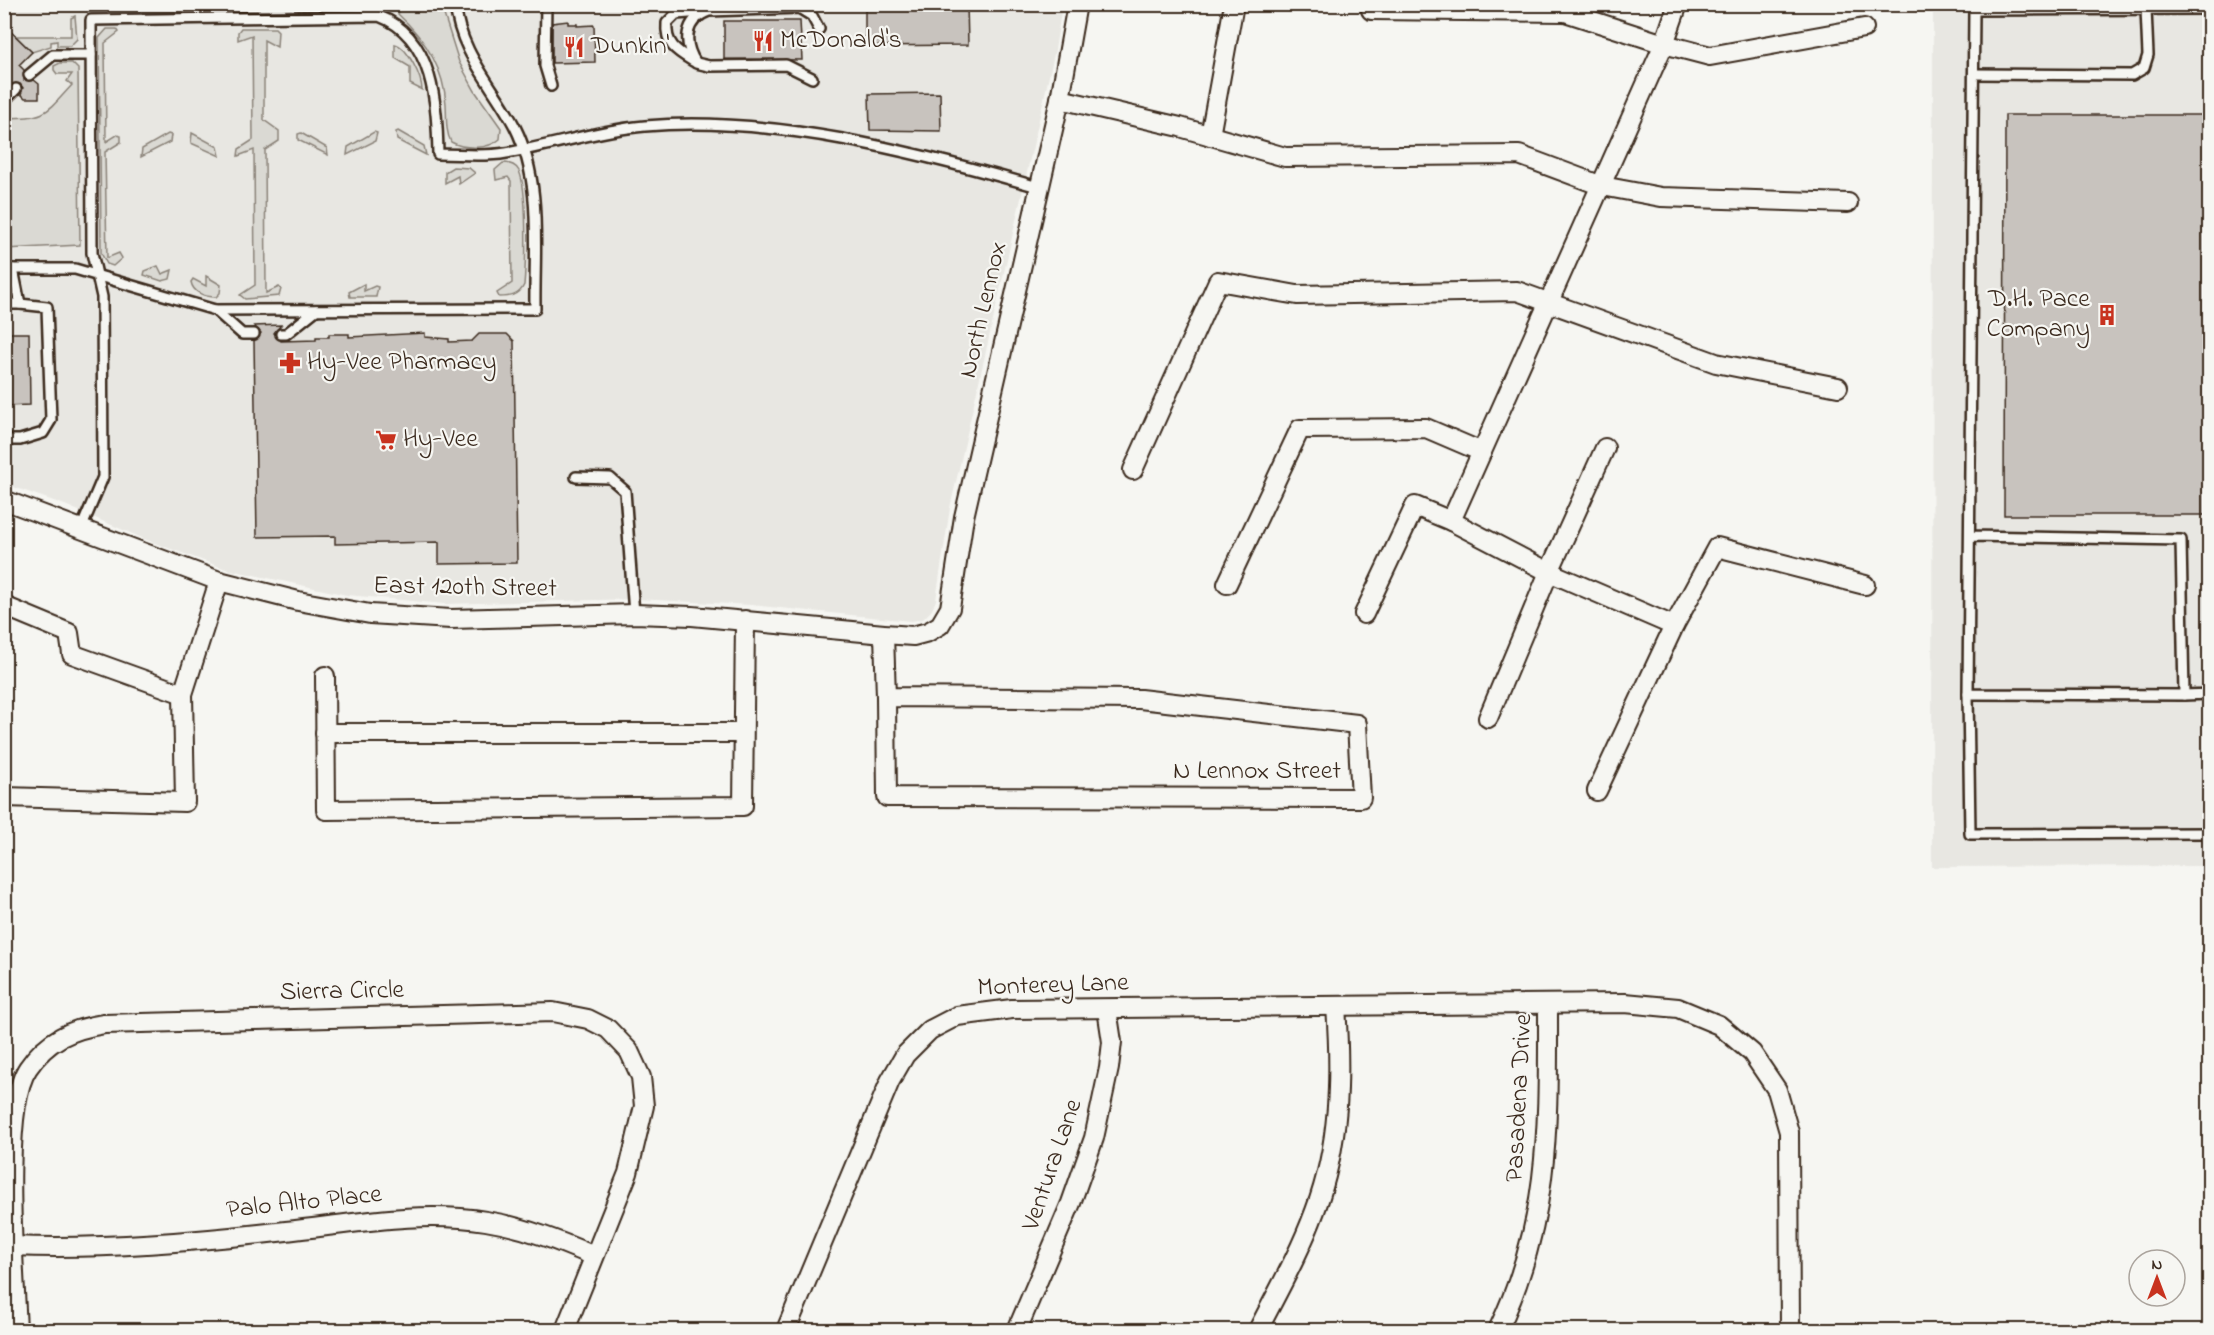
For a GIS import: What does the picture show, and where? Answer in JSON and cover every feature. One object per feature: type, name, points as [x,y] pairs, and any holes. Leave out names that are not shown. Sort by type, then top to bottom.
[{"type":"street","name":"North Lennox","points":[[940,625],[950,608],[964,517],[1060,99],[1077,4]]},
{"type":"street","points":[[1210,136],[1234,4]]},
{"type":"street","points":[[1451,521],[1602,186],[1664,44],[1678,4]]},
{"type":"street","points":[[1371,10],[1565,12],[1664,44],[1710,56],[1864,28]]},
{"type":"street","points":[[1060,99],[1285,157],[1519,155],[1602,186],[1661,197],[1848,203]]},
{"type":"street","points":[[1133,470],[1218,281],[1297,295],[1517,291],[1551,301],[1716,363],[1838,387]]},
{"type":"street","points":[[1227,584],[1300,429],[1426,428],[1482,452]]},
{"type":"street","points":[[1488,718],[1549,572],[1605,448]]},
{"type":"street","name":"East 120th Street","points":[[4,500],[219,581],[298,601],[370,614],[451,619],[634,614],[913,636],[940,625]]},
{"type":"street","points":[[1364,614],[1415,506],[1451,521],[1549,572],[1674,626]]},
{"type":"street","points":[[1597,791],[1674,626],[1717,547],[1864,585]]},
{"type":"street","points":[[4,797],[185,802],[183,694],[219,581]]},
{"type":"street","points":[[4,606],[69,633],[72,654],[183,694]]},
{"type":"street","points":[[325,676],[326,810],[743,806],[745,621]]},
{"type":"street","name":"N Lennox Street","points":[[884,634],[886,796],[1360,798],[1357,724],[1140,699],[886,697]]},
{"type":"street","points":[[325,733],[742,733]]},
{"type":"street","name":"Monterey Lane","points":[[786,1330],[890,1081],[916,1042],[930,1030],[957,1016],[991,1010],[1548,1004]]},
{"type":"street","name":"Pasadena Drive","points":[[1498,1330],[1511,1303],[1535,1226],[1544,1174],[1548,1004],[1657,1004],[1678,1008],[1700,1015],[1728,1032],[1752,1053],[1766,1070],[1785,1110],[1789,1131],[1790,1330]]},
{"type":"street","points":[[1258,1330],[1315,1211],[1326,1179],[1337,1118],[1339,1065],[1336,1007]]},
{"type":"street","name":"Ventura Lane","points":[[1017,1330],[1071,1203],[1094,1138],[1109,1068],[1112,1042],[1107,1009]]},
{"type":"street","name":"Sierra Circle","points":[[17,1330],[12,1194],[14,1128],[21,1085],[27,1069],[54,1039],[80,1027],[104,1024],[553,1012],[588,1019],[608,1029],[629,1051],[641,1077],[644,1106],[636,1148],[565,1330]]},
{"type":"street","name":"Palo Alto Place","points":[[13,1246],[41,1248],[158,1241],[422,1217],[486,1221],[517,1228],[594,1256]]},
{"type":"lane","points":[[21,304],[9,269],[75,269],[215,310],[535,309],[534,194],[523,149],[515,127],[466,49],[455,4]]},
{"type":"lane","points":[[546,4],[545,66],[551,86]]},
{"type":"lane","points":[[2210,9],[1974,7],[1968,694],[1970,834],[2210,833]]},
{"type":"lane","points":[[812,78],[786,65],[709,66],[696,63],[670,45],[666,35],[667,23],[676,14],[799,8],[812,16],[819,29]]},
{"type":"lane","points":[[1974,74],[2132,75],[2144,68],[2148,54],[2146,9]]},
{"type":"lane","points":[[696,63],[689,52],[687,38],[690,25],[698,15],[708,11]]},
{"type":"lane","points":[[81,529],[103,477],[102,297],[92,253],[91,20],[379,16],[402,29],[418,51],[430,78],[437,105],[438,154],[505,154],[579,136],[644,126],[683,124],[759,128],[856,143],[1038,187]]},
{"type":"lane","points":[[29,75],[53,55],[91,55]]},
{"type":"lane","points":[[4,101],[16,89]]},
{"type":"lane","points":[[4,304],[46,307],[51,420],[43,433],[20,440],[4,440]]},
{"type":"lane","points":[[215,310],[242,334],[254,334]]},
{"type":"lane","points":[[281,334],[286,333],[316,310]]},
{"type":"lane","points":[[576,477],[610,478],[625,491],[634,614]]},
{"type":"lane","points":[[1970,536],[2181,540],[2184,695]]},
{"type":"lane","points":[[1968,694],[2210,694]]},
{"type":"shaded area","points":[[117,4],[266,4],[118,7],[117,5]]},
{"type":"shaded area","points":[[5,5],[1062,5],[1055,50],[950,508],[936,600],[932,610],[923,619],[911,621],[751,605],[636,599],[445,604],[347,595],[226,569],[149,541],[65,505],[5,484]]},
{"type":"shaded area","points":[[273,5],[441,5],[459,62],[475,91],[501,128],[500,139],[483,147],[462,146],[451,142],[447,128],[444,91],[437,66],[416,33],[398,14],[400,10],[396,7],[393,10],[366,6],[299,9]]},
{"type":"shaded area","points":[[1933,5],[2209,5],[2209,866],[1932,867]]},
{"type":"shaded area","points":[[75,16],[77,39],[70,46],[57,46],[57,41],[51,42],[51,46],[32,52],[16,36],[71,36],[71,18]]},
{"type":"shaded area","points":[[241,28],[275,28],[278,31],[277,47],[264,40],[264,120],[279,131],[279,141],[265,150],[266,293],[279,287],[281,289],[279,296],[245,299],[240,295],[255,285],[254,150],[238,156],[239,149],[253,140],[252,35],[238,40],[238,32]]},
{"type":"shaded area","points":[[107,29],[117,29],[119,32],[105,43],[106,142],[117,135],[121,136],[121,142],[105,152],[107,258],[119,253],[122,258],[113,266],[107,264],[101,253],[99,38]]},
{"type":"shaded area","points":[[395,44],[400,46],[409,57],[420,78],[422,90],[410,84],[410,67],[395,58]]},
{"type":"shaded area","points":[[60,63],[72,63],[78,69],[80,245],[5,249],[5,118],[37,115],[55,103],[72,85],[67,81],[72,74],[57,74],[54,70],[54,66]]},
{"type":"shaded area","points":[[374,132],[377,133],[375,141],[347,155],[348,147]]},
{"type":"shaded area","points":[[396,132],[424,146],[426,155],[397,140]]},
{"type":"shaded area","points":[[192,133],[218,147],[220,156],[191,143]]},
{"type":"shaded area","points":[[301,133],[327,148],[328,155],[298,140],[298,134]]},
{"type":"shaded area","points":[[168,134],[171,135],[170,142],[141,157],[142,149]]},
{"type":"shaded area","points":[[503,163],[516,167],[522,180],[526,226],[525,260],[524,285],[520,292],[507,297],[499,297],[497,293],[512,283],[511,181],[508,177],[496,180],[495,170]]},
{"type":"shaded area","points":[[453,167],[469,168],[475,173],[459,184],[458,176],[445,183],[445,172]]},
{"type":"shaded area","points":[[158,266],[162,274],[172,270],[170,279],[162,281],[144,275],[145,271]]},
{"type":"shaded area","points":[[206,276],[221,285],[220,293],[216,297],[200,294],[192,286],[193,279],[206,286]]},
{"type":"shaded area","points":[[364,284],[364,291],[378,287],[376,297],[350,297],[349,292]]},
{"type":"building","points":[[865,4],[967,4],[968,45],[865,46]]},
{"type":"building","name":"Dunkin'","points":[[568,21],[568,24],[577,24],[577,26],[594,25],[595,62],[552,63],[552,23]]},
{"type":"building","name":"McDonald's","points":[[724,21],[800,21],[802,60],[724,59]]},
{"type":"building","points":[[4,25],[32,52],[19,65],[24,70],[24,80],[34,80],[39,84],[39,98],[25,98],[21,94],[23,88],[20,84],[11,84],[4,79]]},
{"type":"building","points":[[940,93],[941,131],[870,130],[869,94]]},
{"type":"building","name":"D.H. Pace Company","points":[[2005,115],[2210,115],[2210,515],[2004,515]]},
{"type":"building","name":"Hy-Vee","points":[[281,325],[274,333],[281,341],[316,340],[316,337],[329,337],[329,334],[349,334],[349,337],[425,333],[425,337],[449,339],[449,342],[472,341],[479,334],[507,334],[514,341],[517,563],[439,564],[439,542],[335,544],[335,536],[257,537],[254,341],[261,333],[254,326]]},
{"type":"building","points":[[4,333],[29,333],[30,405],[4,406]]},
{"type":"place","name":"McDonald's","points":[[763,41]]},
{"type":"place","name":"Dunkin'","points":[[574,47]]},
{"type":"place","name":"D.H. Pace Company","points":[[2107,315]]},
{"type":"place","name":"Hy-Vee Pharmacy","points":[[290,363]]},
{"type":"place","name":"Hy-Vee","points":[[386,440]]}]
